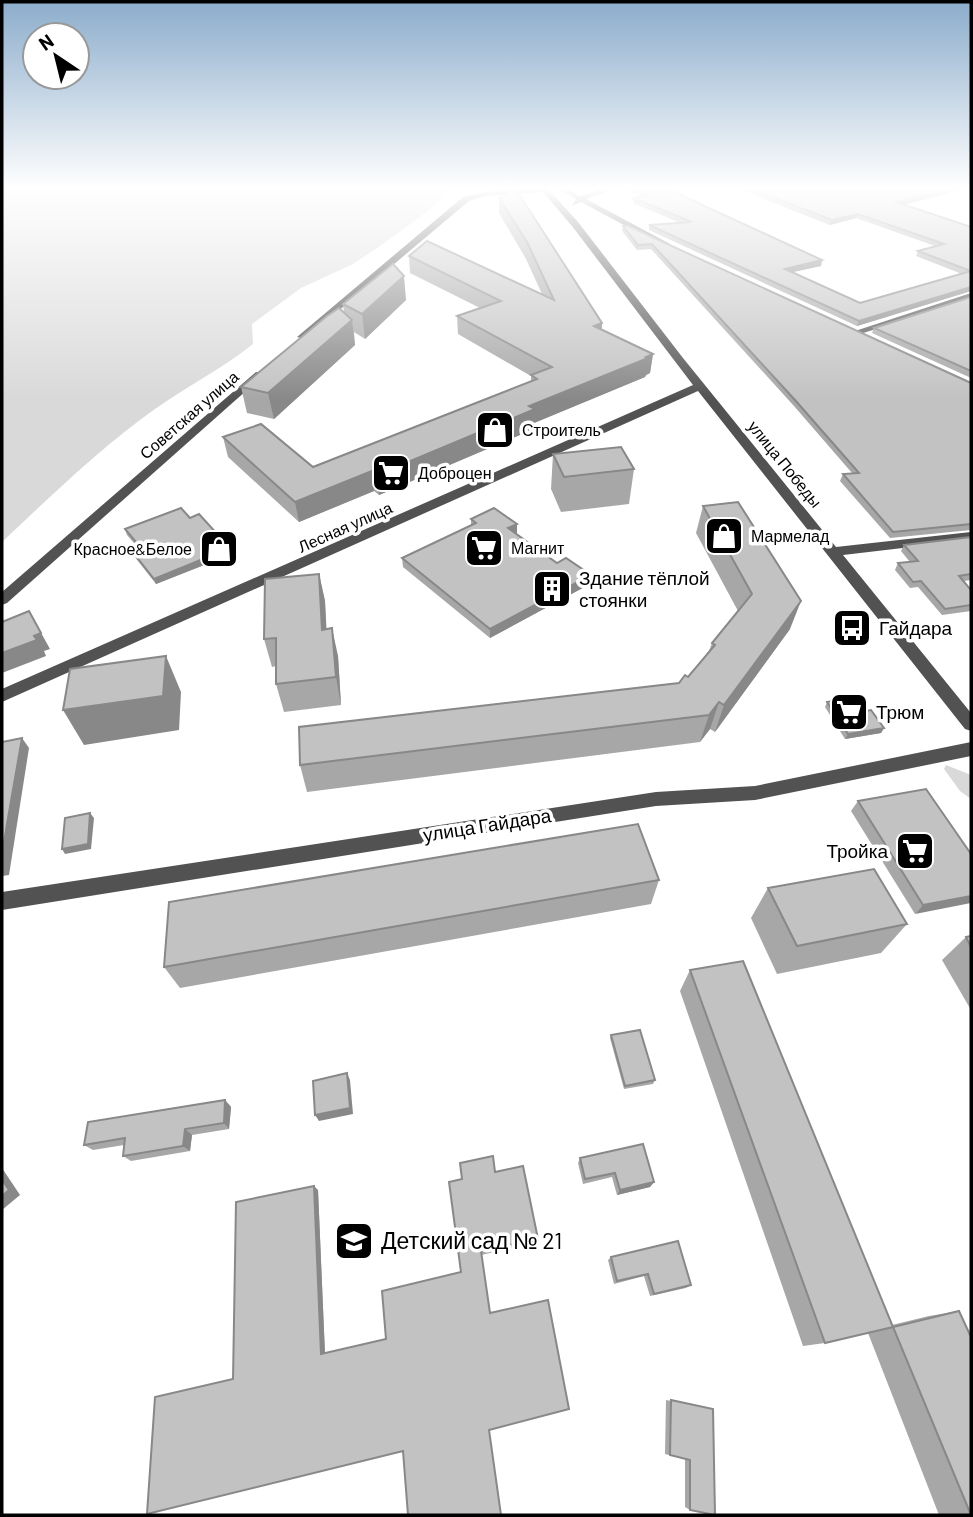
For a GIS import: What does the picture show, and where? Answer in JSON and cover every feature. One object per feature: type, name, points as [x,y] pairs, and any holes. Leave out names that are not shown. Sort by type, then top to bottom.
[{"type":"street","points":[[297,342],[395,259]]},
{"type":"street","name":"улица Победы","points":[[602,259],[700,386],[971,725]]},
{"type":"street","points":[[858,332],[971,296]]},
{"type":"street","points":[[846,326],[870,337]]},
{"type":"street","name":"Советская улица","points":[[2,600],[266,369]]},
{"type":"street","name":"Лесная улица","points":[[2,696],[477,488],[700,386]]},
{"type":"street","points":[[832,552],[971,536]]},
{"type":"street","name":"улица Гайдара","points":[[2,901],[656,799],[755,793],[971,749]]},
{"type":"shaded area","points":[[2,259],[361,259],[301,288],[252,324],[253,344],[135,424],[76,473],[2,542]]},
{"type":"shaded area","points":[[946,765],[971,775],[971,799],[960,791],[944,769]]},
{"type":"building","points":[[415,259],[465,259],[554,300],[535,259],[561,259],[602,323],[594,326],[653,354],[529,406],[535,409],[377,475],[372,471],[295,502],[223,437],[261,424],[313,467],[537,379],[531,375],[552,367],[457,316],[501,301]]},
{"type":"building","points":[[666,259],[700,259],[971,383],[971,524],[893,532],[843,474],[859,473]]},
{"type":"building","points":[[723,259],[819,259],[822,260],[785,269],[860,303],[971,271],[971,287],[859,321]]},
{"type":"building","points":[[939,259],[971,259],[971,271]]},
{"type":"building","points":[[393,264],[404,276],[362,314],[343,304]]},
{"type":"building","points":[[971,297],[971,371],[874,328]]},
{"type":"building","points":[[339,308],[352,320],[268,393],[241,387],[327,316]]},
{"type":"building","points":[[621,447],[634,469],[564,477],[553,454]]},
{"type":"building","points":[[738,502],[801,601],[724,705],[719,702],[709,715],[300,765],[299,727],[679,683],[685,675],[688,677],[715,645],[712,643],[752,594],[703,506]]},
{"type":"building","points":[[181,508],[190,518],[199,514],[230,548],[154,579],[132,551],[141,548],[125,529]]},
{"type":"building","points":[[494,508],[517,524],[508,528],[557,563],[566,558],[591,575],[490,629],[402,558],[476,523],[471,519]]},
{"type":"building","points":[[971,537],[971,574],[959,576],[971,590],[971,605],[945,609],[921,581],[913,582],[898,563],[918,561],[904,545]]},
{"type":"building","points":[[319,574],[322,630],[332,628],[336,677],[276,684],[276,638],[264,639],[265,579]]},
{"type":"building","points":[[29,611],[41,633],[34,636],[37,640],[2,653],[2,622]]},
{"type":"building","points":[[166,656],[163,696],[63,710],[70,669]]},
{"type":"building","points":[[857,697],[866,711],[871,710],[884,728],[848,734],[827,702]]},
{"type":"building","points":[[22,738],[7,824],[2,855],[2,742]]},
{"type":"building","name":"Тройка","points":[[926,789],[971,854],[971,896],[923,905],[858,801]]},
{"type":"building","points":[[90,813],[88,844],[62,849],[65,818]]},
{"type":"building","points":[[638,824],[659,880],[164,967],[169,902]]},
{"type":"building","points":[[874,869],[907,924],[797,946],[768,888]]},
{"type":"building","points":[[743,961],[893,1327],[825,1343],[690,970]]},
{"type":"building","points":[[640,1030],[655,1080],[625,1086],[611,1035]]},
{"type":"building","points":[[347,1073],[350,1108],[315,1115],[313,1081]]},
{"type":"building","points":[[225,1100],[224,1123],[185,1129],[183,1146],[123,1156],[125,1138],[84,1145],[88,1122]]},
{"type":"building","points":[[643,1144],[654,1182],[620,1190],[615,1173],[585,1179],[580,1158]]},
{"type":"building","points":[[493,1156],[495,1172],[523,1166],[538,1239],[481,1251],[490,1313],[548,1300],[569,1409],[489,1430],[501,1515],[408,1515],[403,1451],[147,1514],[155,1397],[233,1379],[236,1202],[314,1186],[321,1354],[386,1339],[382,1291],[461,1272],[449,1182],[462,1179],[460,1163]]},
{"type":"building","points":[[2,1180],[9,1190],[2,1196]]},
{"type":"building","points":[[678,1241],[691,1285],[654,1294],[648,1274],[617,1281],[611,1257]]},
{"type":"building","points":[[959,1311],[971,1337],[971,1515],[893,1327]]},
{"type":"building","points":[[671,1400],[713,1409],[715,1515],[690,1510],[690,1460],[670,1455]]},
{"type":"place","name":"Строитель","points":[[495,430]]},
{"type":"place","name":"Доброцен","points":[[391,473]]},
{"type":"place","name":"Мармелад","points":[[724,536]]},
{"type":"place","name":"Магнит","points":[[484,548]]},
{"type":"place","name":"Красное&Белое","points":[[219,549]]},
{"type":"place","name":"Здание тёплой стоянки","points":[[552,589]]},
{"type":"place","name":"Гайдара","points":[[852,628]]},
{"type":"place","name":"Трюм","points":[[849,712]]},
{"type":"place","name":"Тройка","points":[[915,851]]},
{"type":"place","name":"Детский сад № 21","points":[[354,1241]]}]
